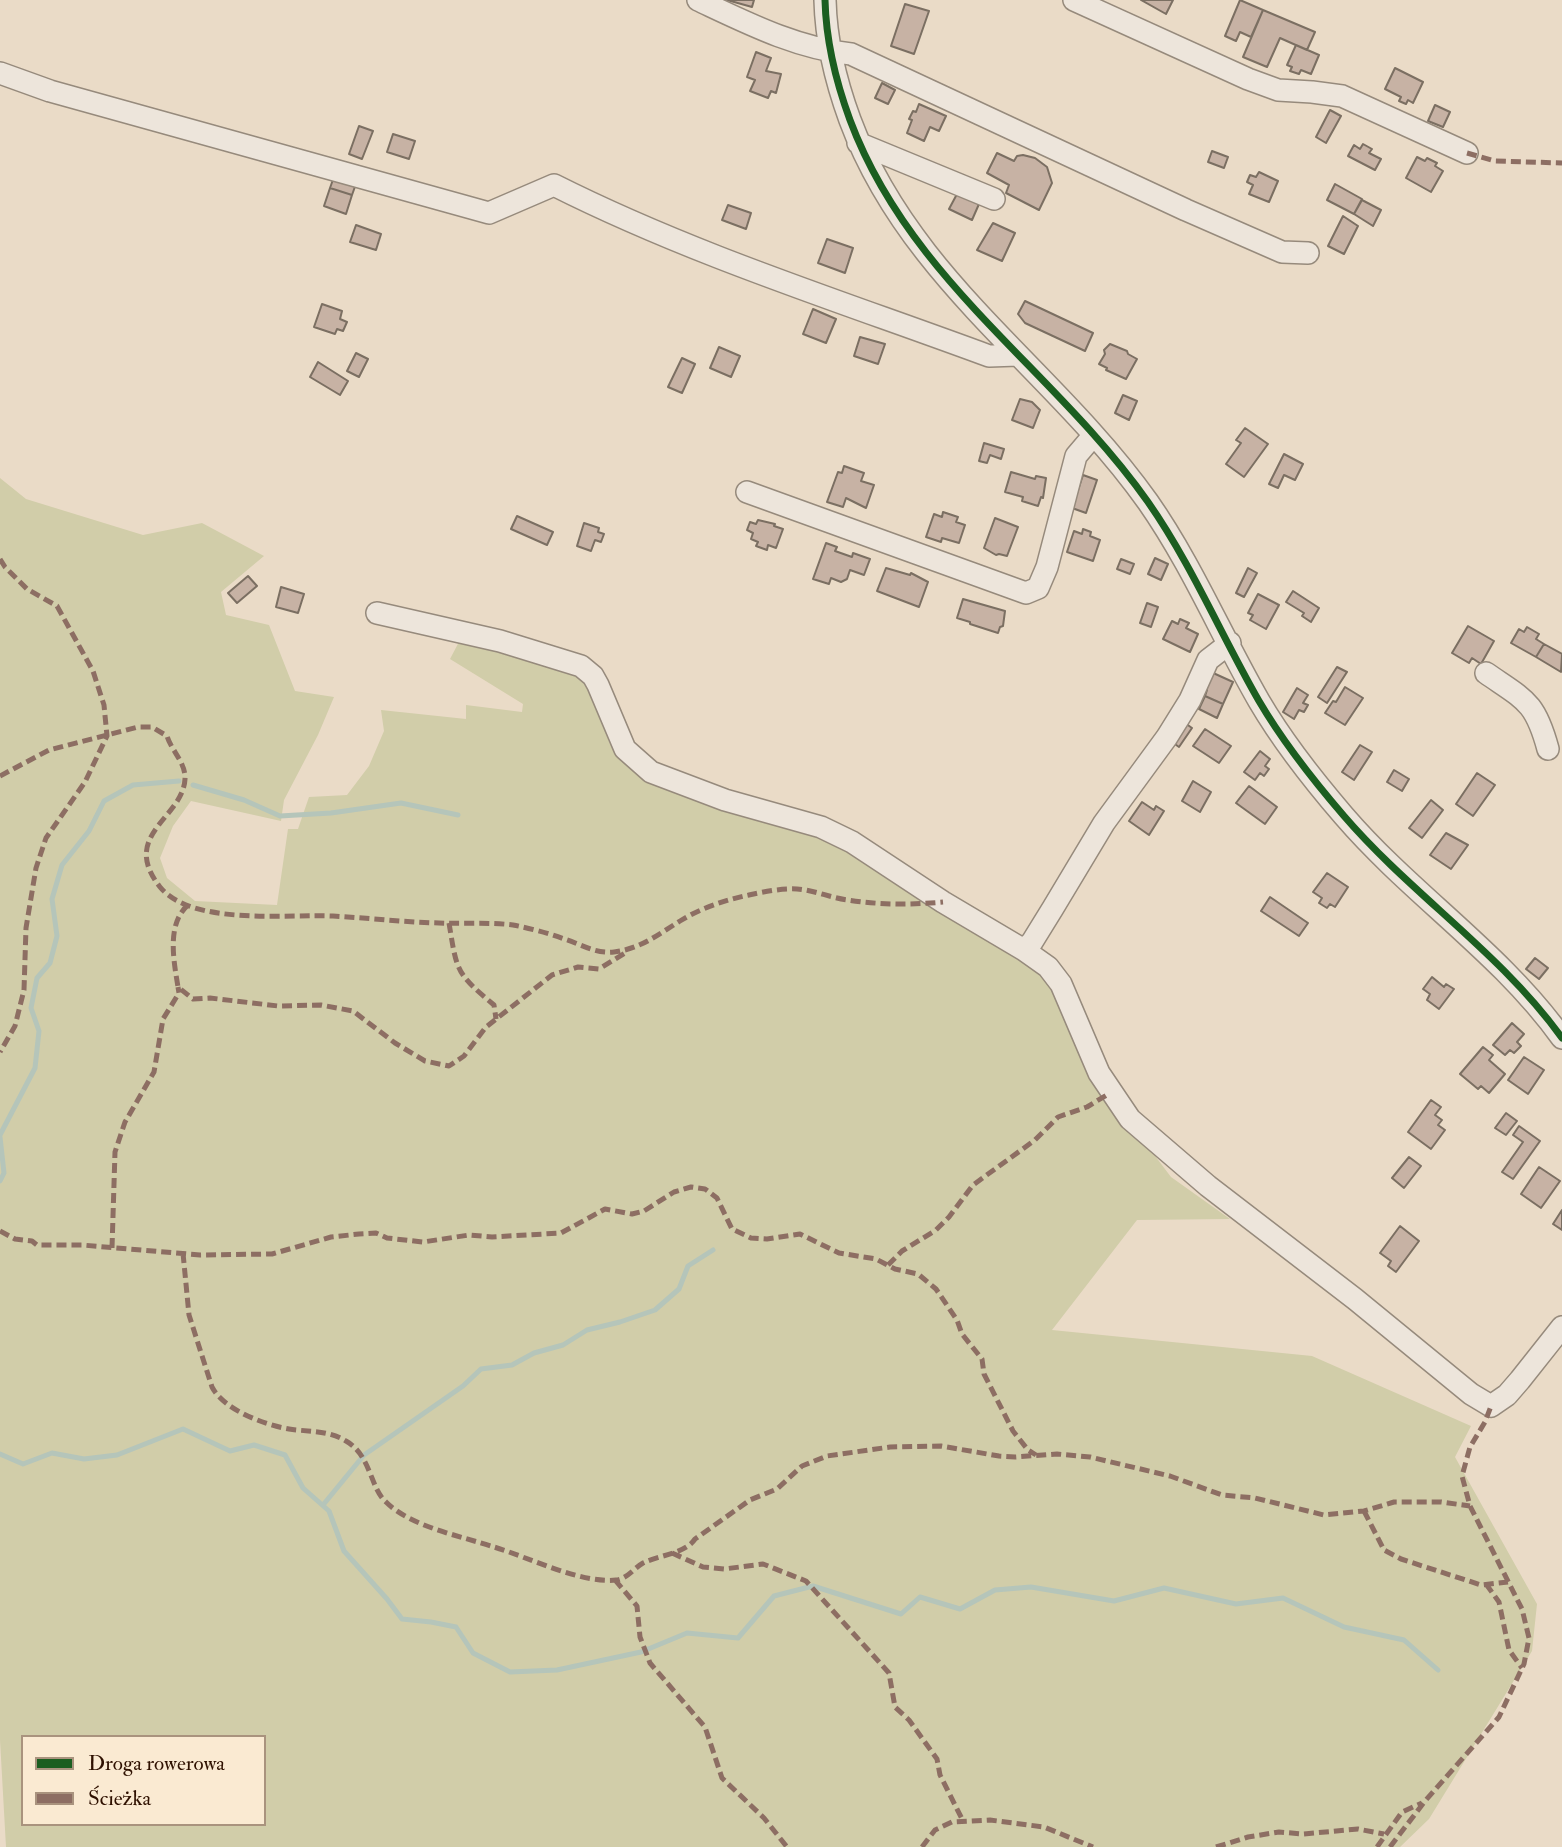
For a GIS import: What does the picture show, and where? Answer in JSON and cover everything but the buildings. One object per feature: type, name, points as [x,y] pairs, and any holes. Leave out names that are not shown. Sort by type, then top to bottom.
[{"type":"street","points":[[698,0],[776,36],[830,52],[851,54],[1282,252],[1308,253]]},
{"type":"street","points":[[825,0],[830,52],[842,100],[858,143],[880,186],[907,229],[958,292],[1127,475],[1173,539],[1279,734],[1344,815],[1382,858],[1515,979],[1562,1038]]},
{"type":"street","points":[[1074,0],[1248,79],[1278,90],[1342,96],[1467,153]]},
{"type":"street","points":[[0,73],[63,94],[489,213],[554,185],[601,209],[727,260],[989,356],[1018,355]]},
{"type":"street","points":[[858,143],[994,199]]},
{"type":"street","points":[[747,492],[1026,593],[1038,589],[1047,567],[1076,456],[1093,436]]},
{"type":"street","points":[[377,613],[500,641],[581,666],[593,676],[598,685],[625,749],[651,772],[725,800],[821,827],[852,842],[1048,967],[1061,984],[1099,1073],[1130,1119],[1208,1186],[1354,1298],[1471,1394],[1491,1406],[1507,1395],[1562,1327]]},
{"type":"street","points":[[1024,950],[1054,908],[1104,823],[1167,737],[1190,700],[1208,660],[1230,643]]},
{"type":"street","points":[[1486,673],[1528,701],[1542,726],[1548,748]]},
{"type":"shaded area","points":[[0,478],[26,499],[143,535],[202,523],[264,556],[221,592],[226,615],[269,625],[295,691],[334,697],[318,735],[284,800],[281,821],[191,801],[173,826],[160,858],[167,878],[195,901],[277,905],[288,829],[298,829],[309,797],[347,795],[369,766],[384,731],[381,710],[466,719],[466,705],[522,712],[523,704],[450,659],[460,640],[584,674],[610,744],[637,775],[690,799],[825,836],[1047,973],[1096,1078],[1171,1177],[1230,1219],[1137,1220],[1052,1330],[1312,1356],[1471,1426],[1455,1457],[1537,1604],[1532,1651],[1429,1819],[1400,1847],[6,1847],[0,1740]]},
{"type":"waterway","points":[[0,1135],[35,1068],[39,1031],[31,1008],[37,978],[50,963],[57,936],[52,899],[62,865],[89,831],[104,801],[133,785],[179,781]]},
{"type":"waterway","points":[[193,785],[244,800],[280,816],[331,813],[401,803],[458,815]]},
{"type":"waterway","points":[[0,1137],[4,1173],[0,1181]]},
{"type":"waterway","points":[[323,1505],[364,1455],[463,1386],[481,1369],[512,1365],[534,1353],[563,1345],[587,1330],[655,1310],[679,1289],[688,1266],[713,1250]]},
{"type":"waterway","points":[[0,1454],[23,1464],[52,1453],[84,1459],[117,1455],[183,1429],[230,1451],[254,1445],[285,1455],[303,1488],[329,1511],[344,1551],[402,1619],[456,1627],[473,1653],[510,1672],[557,1670],[641,1652],[687,1633],[738,1638],[774,1596],[813,1586],[901,1614],[920,1597],[960,1609],[995,1590],[1031,1587],[1114,1601],[1164,1588],[1236,1604],[1283,1598],[1344,1627],[1404,1640],[1438,1670]]},
{"type":"marked path","points":[[1467,153],[1495,161],[1562,163]]},
{"type":"marked path","points":[[0,559],[27,589],[57,606],[93,671],[104,705],[107,736],[85,782],[46,838],[36,868],[26,928],[24,990],[15,1026],[0,1052]]},
{"type":"marked path","points":[[0,776],[49,750],[138,727],[152,727],[167,736],[183,768],[185,779],[182,793],[149,840],[146,854],[149,869],[160,887],[175,899],[194,908],[217,913],[513,925],[594,950],[614,952],[641,944],[688,916],[713,905],[773,890],[803,890],[872,903],[943,902]]},
{"type":"marked path","points":[[188,905],[177,922],[173,944],[178,987],[193,999],[210,998],[278,1006],[321,1005],[353,1011],[395,1043],[425,1061],[449,1066],[464,1056],[486,1027],[552,975],[578,967],[599,969],[625,953]]},
{"type":"marked path","points":[[449,923],[460,970],[472,986],[494,1005],[496,1019]]},
{"type":"marked path","points":[[112,1248],[115,1152],[125,1122],[154,1072],[163,1019],[179,993],[178,987]]},
{"type":"marked path","points":[[888,1265],[902,1251],[936,1230],[973,1185],[1035,1140],[1058,1117],[1087,1107],[1110,1093]]},
{"type":"marked path","points":[[0,1231],[15,1239],[32,1241],[37,1245],[82,1245],[200,1255],[272,1254],[331,1237],[359,1234],[376,1233],[387,1238],[423,1242],[469,1235],[492,1237],[561,1233],[605,1209],[632,1214],[644,1211],[674,1192],[691,1187],[705,1189],[717,1198],[732,1229],[751,1238],[767,1239],[800,1234],[839,1253],[876,1259],[895,1269],[918,1274],[936,1289],[957,1320],[962,1334],[982,1359],[984,1374],[1013,1431],[1028,1450],[1036,1455]]},
{"type":"marked path","points":[[183,1253],[189,1315],[212,1387],[226,1403],[269,1424],[325,1433],[346,1441],[361,1454],[381,1496],[396,1511],[409,1518],[437,1530],[587,1578],[620,1579],[643,1563],[685,1548],[750,1500],[777,1489],[802,1466],[827,1456],[890,1447],[941,1446],[1015,1457],[1057,1454],[1090,1457],[1170,1476],[1222,1495],[1255,1498],[1324,1515],[1364,1511],[1394,1502],[1441,1502],[1470,1506]]},
{"type":"marked path","points":[[1390,1847],[1425,1801],[1499,1717],[1524,1664],[1529,1638],[1522,1609],[1470,1506],[1462,1476],[1470,1447],[1491,1406]]},
{"type":"marked path","points":[[1364,1511],[1384,1550],[1401,1559],[1481,1585],[1508,1582]]},
{"type":"marked path","points":[[672,1553],[703,1567],[724,1569],[763,1564],[806,1581],[889,1673],[895,1707],[909,1720],[937,1759],[940,1775],[963,1821]]},
{"type":"marked path","points":[[615,1580],[637,1606],[640,1637],[650,1663],[705,1727],[722,1778],[764,1818],[787,1847]]},
{"type":"marked path","points":[[1486,1584],[1499,1602],[1509,1650],[1522,1668]]},
{"type":"marked path","points":[[1377,1847],[1402,1812],[1422,1803]]},
{"type":"marked path","points":[[922,1847],[935,1830],[952,1822],[990,1820],[1044,1827],[1093,1847]]},
{"type":"marked path","points":[[1216,1847],[1248,1837],[1279,1832],[1303,1834],[1358,1829],[1384,1834]]},
{"type":"cycle path","points":[[825,0],[833,61],[850,120],[876,177],[909,229],[986,321],[1070,408],[1148,502],[1192,575],[1268,716],[1321,789],[1370,845],[1512,979],[1562,1038]]}]
